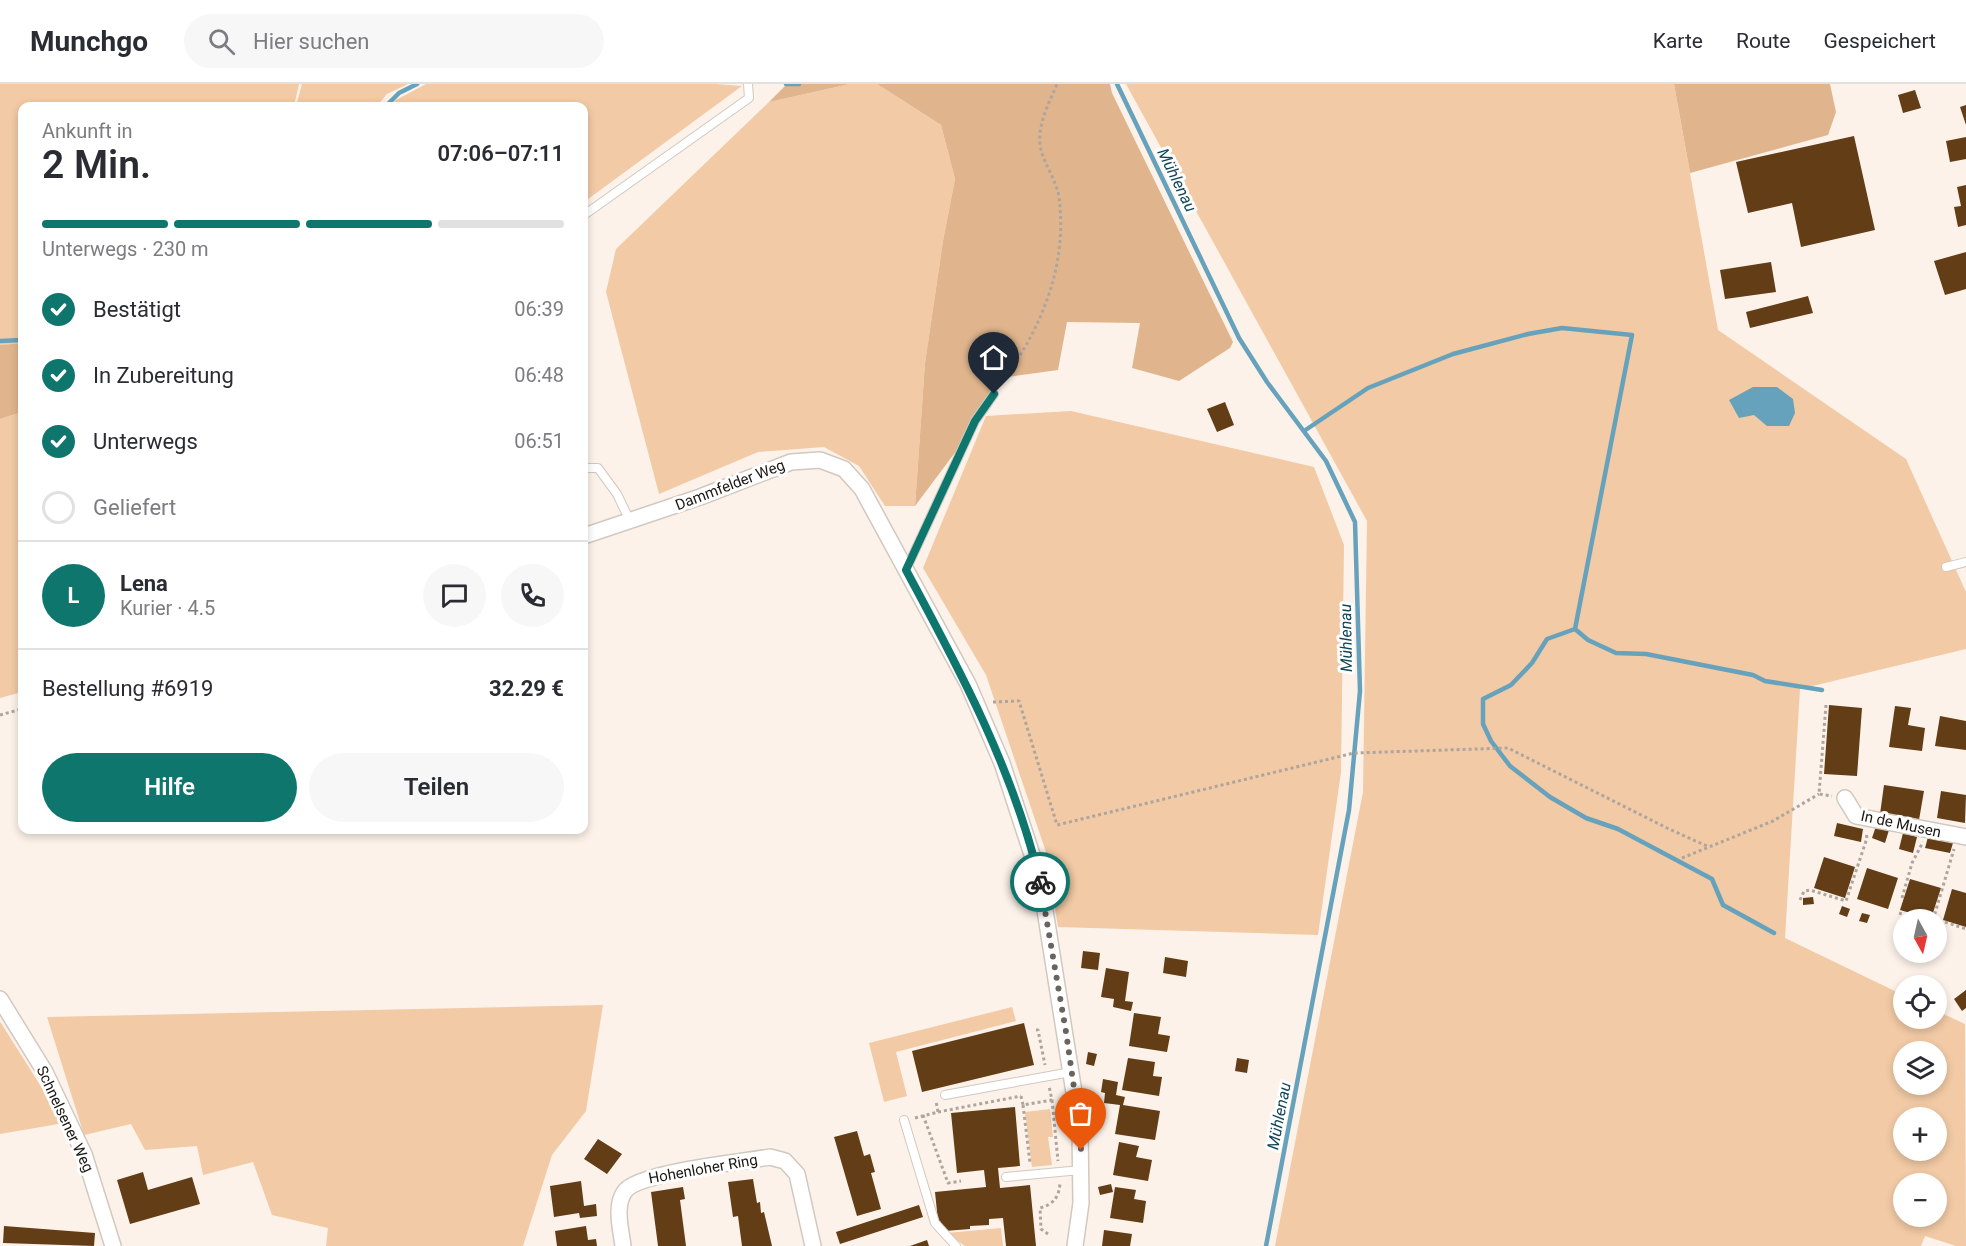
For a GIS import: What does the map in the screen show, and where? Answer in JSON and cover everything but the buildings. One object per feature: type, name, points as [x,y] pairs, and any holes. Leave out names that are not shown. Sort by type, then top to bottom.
[{"type":"street","name":"Dammfelder Weg","points":[[588,535],[791,462],[820,460],[844,469],[862,489],[976,704],[1002,763],[1040,879],[1080,1130],[1081,1203],[1075,1246]]},
{"type":"street","name":"In de Musen","points":[[1845,798],[1856,816],[1962,836]]},
{"type":"street","name":"Schnelsener Weg","points":[[0,999],[45,1072],[84,1154],[112,1246]]},
{"type":"street","name":"Hohenloher Ring","points":[[623,1246],[618,1211],[625,1191],[645,1178],[770,1157],[785,1161],[797,1174],[813,1246]]},
{"type":"lane","points":[[588,212],[749,98],[748,84]]},
{"type":"lane","points":[[906,570],[975,421],[994,394]]},
{"type":"lane","points":[[588,468],[598,468],[617,494],[630,521]]},
{"type":"lane","points":[[1946,567],[1966,562]]},
{"type":"lane","points":[[945,1095],[1071,1072]]},
{"type":"lane","points":[[904,1120],[935,1223],[956,1246]]},
{"type":"lane","points":[[1006,1177],[1081,1170]]},
{"type":"path","points":[[994,394],[1029,341],[1044,312],[1056,275],[1059,195],[1040,146],[1041,123],[1058,84]]},
{"type":"path","points":[[976,704],[1019,700],[1057,825],[1354,753],[1508,748],[1666,828],[1709,847]]},
{"type":"path","points":[[1819,794],[1826,705]]},
{"type":"path","points":[[0,715],[18,710]]},
{"type":"path","points":[[1682,858],[1773,821],[1819,794],[1845,798]]},
{"type":"path","points":[[1800,900],[1804,891],[1810,890],[1846,901],[1867,838],[1856,816]]},
{"type":"path","points":[[1902,898],[1926,829]]},
{"type":"path","points":[[1937,909],[1962,836]]},
{"type":"path","points":[[1947,923],[1966,929]]},
{"type":"path","points":[[1036,1030],[1038,1030],[1052,1100],[1060,1184],[1058,1196],[1052,1203],[1040,1208],[1041,1228],[1048,1234]]},
{"type":"path","points":[[1019,1082],[1031,1174]]},
{"type":"path","points":[[938,1112],[936,1098],[945,1095]]},
{"type":"path","points":[[904,1120],[1021,1096]]},
{"type":"path","points":[[1023,1105],[1052,1100]]},
{"type":"path","points":[[923,1116],[948,1182],[961,1181]]},
{"type":"shaded area","points":[[0,84],[299,84],[295,102],[18,102],[18,343],[0,345]]},
{"type":"shaded area","points":[[302,84],[408,84],[387,94],[380,102],[297,102]]},
{"type":"shaded area","points":[[426,84],[716,84],[742,86],[588,199],[588,102],[394,102]]},
{"type":"shaded area","points":[[787,84],[850,84],[769,102]]},
{"type":"shaded area","points":[[850,84],[877,84],[941,125],[955,179],[943,241],[925,363],[915,506],[885,506],[859,466],[824,447],[758,452],[659,494],[606,292],[616,249],[769,102]]},
{"type":"shaded area","points":[[877,84],[1110,84],[1112,93],[1233,342],[1230,348],[1179,381],[1132,368],[1140,323],[1067,322],[1058,370],[1007,377],[975,421],[966,438],[915,506],[925,363],[943,241],[955,179],[941,125]]},
{"type":"shaded area","points":[[1126,84],[1674,84],[1718,330],[1906,459],[1966,592],[1966,649],[1800,689],[1785,938],[1893,990],[1893,1029],[1947,1029],[1947,1016],[1965,1024],[1966,1246],[1956,1246],[1925,1236],[1921,1246],[1275,1246],[1363,792],[1367,521]]},
{"type":"shaded area","points":[[1674,84],[1830,84],[1836,112],[1828,135],[1690,173]]},
{"type":"shaded area","points":[[18,343],[18,413],[0,419],[0,345]]},
{"type":"shaded area","points":[[1071,411],[1314,467],[1344,545],[1341,772],[1318,935],[1058,927],[1046,852],[986,675],[923,568],[986,416]]},
{"type":"shaded area","points":[[18,413],[18,693],[0,698],[0,419]]},
{"type":"shaded area","points":[[603,1005],[586,1111],[552,1155],[523,1246],[326,1246],[328,1228],[272,1215],[253,1162],[203,1175],[197,1146],[145,1150],[131,1124],[84,1135],[47,1017]]},
{"type":"shaded area","points":[[1012,1007],[1016,1021],[896,1052],[907,1096],[884,1102],[869,1043]]},
{"type":"shaded area","points":[[1,1023],[64,1123],[0,1134]]},
{"type":"shaded area","points":[[1050,1109],[1053,1137],[1048,1137],[1052,1165],[1032,1167],[1025,1112]]},
{"type":"shaded area","points":[[1001,1228],[1003,1246],[965,1246],[947,1233]]},
{"type":"water","points":[[1753,387],[1777,387],[1793,399],[1795,413],[1789,426],[1767,426],[1754,415],[1739,418],[1729,400]]},
{"type":"waterway","points":[[390,102],[399,93],[417,84]]},
{"type":"waterway","points":[[786,84],[799,84]]},
{"type":"waterway","name":"Mühlenau","points":[[1117,84],[1239,338],[1267,382],[1326,461],[1355,522],[1360,691],[1349,810],[1266,1246]]},
{"type":"waterway","points":[[1304,431],[1368,388],[1453,354],[1528,334],[1562,328],[1632,335],[1575,629],[1547,639],[1532,663],[1511,685],[1483,699],[1483,724],[1491,741],[1510,766],[1550,797],[1586,818],[1618,829],[1712,879],[1723,905],[1774,933]]},
{"type":"waterway","points":[[0,341],[18,340]]},
{"type":"waterway","points":[[1575,629],[1588,640],[1616,653],[1646,654],[1753,675],[1765,681],[1822,690]]},
{"type":"way so far","points":[[1040,882],[1066,1032],[1081,1150]]},
{"type":"route","points":[[994,394],[975,421],[906,570],[968,684],[1002,763],[1040,882]]}]
